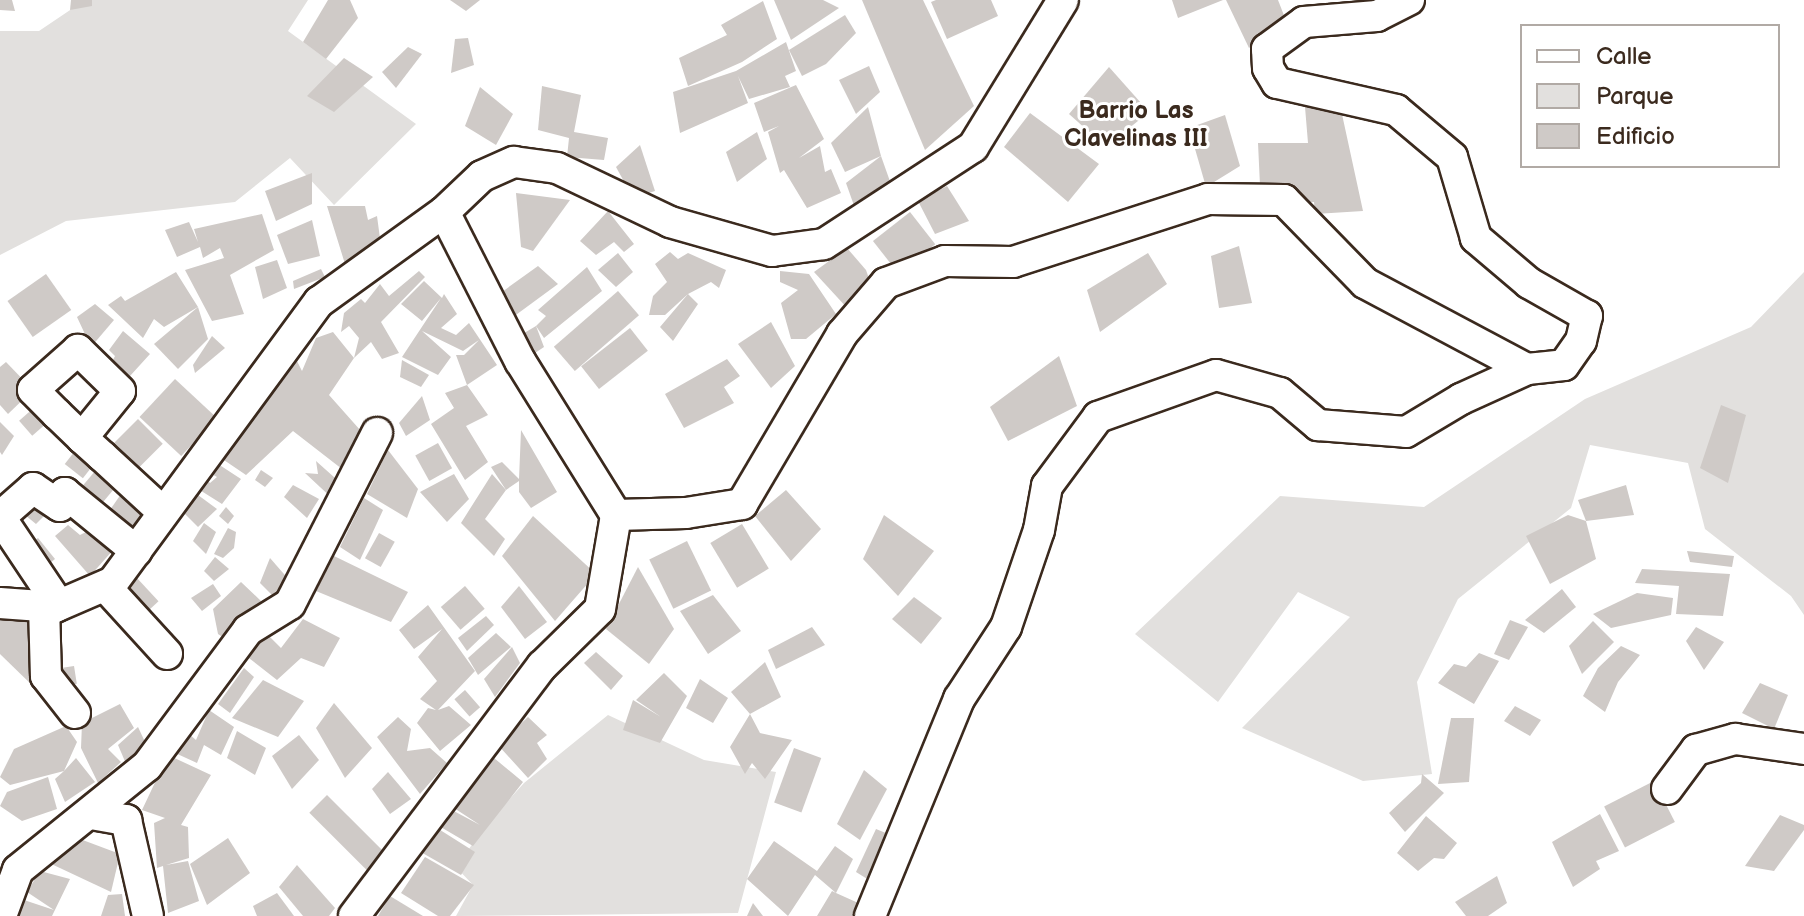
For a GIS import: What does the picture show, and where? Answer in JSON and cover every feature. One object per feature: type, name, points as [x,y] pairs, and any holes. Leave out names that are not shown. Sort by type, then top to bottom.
[{"type":"street","points":[[0,603],[51,606],[105,586],[136,551],[319,302],[444,212],[482,176],[514,162],[557,168],[670,222],[772,251],[824,244],[973,147],[1063,0]]},
{"type":"street","points":[[870,916],[959,699],[1006,627],[1039,530],[1047,486],[1098,417],[1216,375],[1280,393],[1318,425],[1406,432],[1461,399],[1527,369],[1564,365],[1581,341],[1587,316],[1529,283],[1476,238],[1452,157],[1396,110],[1277,83],[1268,68],[1267,49],[1304,22],[1377,16],[1409,0]]},
{"type":"street","points":[[616,515],[686,513],[742,504],[842,334],[886,283],[945,261],[1013,262],[1208,199],[1284,200],[1365,283],[1527,369]]},
{"type":"street","points":[[354,916],[542,666],[600,609],[616,515],[520,361],[444,212]]},
{"type":"street","points":[[1,916],[18,870],[40,848],[91,814],[147,766],[248,630],[290,604],[377,433]]},
{"type":"street","points":[[82,438],[163,512]]},
{"type":"street","points":[[75,713],[46,676],[51,606],[0,517],[33,488],[60,506],[65,493],[136,551]]},
{"type":"street","points":[[105,586],[167,654]]},
{"type":"street","points":[[1667,789],[1696,750],[1735,739],[1804,749]]},
{"type":"street","points":[[91,814],[126,820],[148,916]]},
{"type":"green space","points":[[85,0],[308,0],[288,31],[416,124],[334,205],[290,158],[235,202],[66,221],[0,255],[0,31],[39,31]]},
{"type":"green space","points":[[1804,272],[1804,615],[1791,596],[1705,529],[1688,463],[1590,445],[1571,508],[1458,599],[1417,682],[1432,774],[1363,781],[1242,728],[1350,617],[1298,592],[1218,702],[1135,634],[1280,496],[1424,507],[1585,399],[1751,327]]},
{"type":"green space","points":[[608,715],[704,760],[776,772],[738,913],[456,916],[473,885],[456,867],[486,825],[524,783]]},
{"type":"building","points":[[0,0],[12,0],[15,11],[0,10]]},
{"type":"building","points":[[71,0],[92,0],[92,6],[70,10]]},
{"type":"building","points":[[328,0],[350,0],[358,18],[326,59],[303,42]]},
{"type":"building","points":[[450,0],[480,0],[466,11]]},
{"type":"building","points":[[774,0],[823,0],[839,8],[791,40]]},
{"type":"building","points":[[862,0],[923,0],[974,106],[925,150]]},
{"type":"building","points":[[991,0],[998,16],[947,39],[931,2]]},
{"type":"building","points":[[1172,0],[1223,0],[1178,18]]},
{"type":"building","points":[[1226,0],[1278,0],[1285,18],[1249,48]]},
{"type":"building","points":[[763,1],[777,39],[742,62],[688,86],[679,58],[727,35],[721,25]]},
{"type":"building","points":[[845,15],[856,33],[826,64],[802,76],[789,50]]},
{"type":"building","points":[[468,38],[474,65],[451,73],[455,39]]},
{"type":"building","points":[[786,42],[796,71],[785,76],[790,87],[749,99],[738,76],[748,103],[680,133],[673,92],[736,71]]},
{"type":"building","points":[[408,47],[422,54],[396,88],[382,72]]},
{"type":"building","points":[[344,58],[373,77],[334,112],[307,96]]},
{"type":"building","points":[[869,66],[880,92],[856,114],[839,80]]},
{"type":"building","points":[[1109,67],[1149,112],[1106,147],[1069,114]]},
{"type":"building","points":[[796,85],[824,139],[799,158],[820,146],[825,172],[831,169],[841,193],[807,208],[784,170],[780,173],[768,132],[779,126],[764,132],[754,103]]},
{"type":"building","points":[[542,86],[581,95],[574,132],[608,138],[604,160],[567,157],[569,138],[538,130]]},
{"type":"building","points":[[480,87],[513,114],[496,145],[465,126]]},
{"type":"building","points":[[1340,105],[1363,211],[1315,214],[1314,202],[1261,207],[1258,143],[1308,143],[1305,107]]},
{"type":"building","points":[[868,107],[881,156],[845,172],[831,143]]},
{"type":"building","points":[[1030,113],[1099,164],[1068,202],[1004,147]]},
{"type":"building","points":[[1225,115],[1240,166],[1206,187],[1189,128]]},
{"type":"building","points":[[757,132],[767,159],[737,182],[726,152]]},
{"type":"building","points":[[640,145],[655,191],[633,198],[616,167]]},
{"type":"building","points":[[881,156],[892,187],[857,214],[846,183]]},
{"type":"building","points":[[312,173],[312,204],[276,221],[265,191]]},
{"type":"building","points":[[947,186],[969,221],[935,234],[918,201]]},
{"type":"building","points":[[516,193],[570,200],[533,251],[521,247]]},
{"type":"building","points":[[327,206],[365,206],[368,220],[377,216],[381,246],[345,264]]},
{"type":"building","points":[[608,211],[634,244],[624,252],[614,242],[596,255],[580,241]]},
{"type":"building","points":[[910,212],[935,244],[898,273],[873,241]]},
{"type":"building","points":[[262,214],[274,250],[230,275],[244,314],[212,321],[185,270],[224,258],[220,248],[203,258],[200,247],[177,257],[165,230],[189,222],[198,242],[194,229]]},
{"type":"building","points":[[312,220],[320,256],[288,264],[277,235]]},
{"type":"building","points":[[1239,246],[1252,303],[1219,308],[1211,256]]},
{"type":"building","points":[[847,248],[866,270],[875,296],[860,322],[814,272]]},
{"type":"building","points":[[670,252],[678,259],[688,253],[726,270],[719,288],[711,282],[688,294],[665,315],[649,315],[653,296],[667,282],[655,264]]},
{"type":"building","points":[[618,253],[633,272],[616,287],[598,270]]},
{"type":"building","points":[[1148,253],[1167,284],[1100,332],[1087,290]]},
{"type":"building","points":[[277,260],[287,288],[263,299],[255,267]]},
{"type":"building","points":[[538,266],[558,284],[501,326],[488,302]]},
{"type":"building","points":[[587,267],[602,291],[544,338],[536,326],[546,316],[538,310]]},
{"type":"building","points":[[321,269],[325,277],[294,289],[293,281]]},
{"type":"building","points":[[419,271],[425,277],[381,322],[399,353],[382,359],[371,342],[354,358],[359,338],[349,326],[341,332],[344,313],[361,299],[365,303],[380,284],[389,296]]},
{"type":"building","points":[[780,271],[809,274],[836,314],[806,339],[791,339],[781,303],[798,290],[780,282]]},
{"type":"building","points":[[176,272],[198,307],[164,327],[154,319],[143,338],[108,305],[121,296],[125,301]]},
{"type":"building","points":[[46,274],[71,310],[33,337],[7,301]]},
{"type":"building","points":[[424,281],[442,298],[444,294],[457,314],[441,328],[456,335],[469,323],[497,365],[467,385],[456,355],[464,355],[479,340],[463,351],[422,331],[451,357],[438,375],[402,357],[441,298],[422,321],[401,304]]},
{"type":"building","points":[[618,291],[639,315],[575,371],[554,347]]},
{"type":"building","points":[[688,294],[698,304],[673,341],[660,327]]},
{"type":"building","points":[[95,304],[114,320],[91,347],[77,317]]},
{"type":"building","points":[[198,307],[208,339],[178,369],[154,344]]},
{"type":"building","points":[[771,322],[795,366],[771,388],[738,344]]},
{"type":"building","points":[[536,326],[544,347],[532,355],[509,342]]},
{"type":"building","points":[[630,328],[648,351],[599,389],[581,366]]},
{"type":"building","points":[[123,331],[150,354],[120,387],[105,376],[115,356],[109,350]]},
{"type":"building","points":[[333,332],[354,358],[329,395],[369,440],[351,476],[293,431],[246,475],[218,456],[297,361],[302,371],[316,338]]},
{"type":"building","points":[[212,336],[225,348],[195,373],[193,365]]},
{"type":"building","points":[[1059,356],[1077,406],[1008,441],[990,407]]},
{"type":"building","points":[[727,359],[740,376],[724,387],[734,403],[684,428],[665,394]]},
{"type":"building","points":[[402,360],[429,375],[421,387],[400,377]]},
{"type":"building","points":[[6,362],[33,390],[8,414],[0,405],[0,367]]},
{"type":"building","points":[[175,379],[217,418],[181,456],[140,417]]},
{"type":"building","points":[[467,385],[488,415],[466,426],[488,462],[465,480],[431,424],[454,408],[445,393]]},
{"type":"building","points":[[422,396],[430,420],[406,436],[399,423]]},
{"type":"building","points":[[44,399],[57,414],[32,436],[19,421]]},
{"type":"building","points":[[1721,405],[1746,415],[1728,483],[1700,468]]},
{"type":"building","points":[[138,419],[163,444],[129,478],[104,453]]},
{"type":"building","points":[[0,422],[14,436],[2,455],[0,452]]},
{"type":"building","points":[[521,430],[557,492],[531,508],[519,492],[519,481],[506,490],[491,467],[502,462],[519,479]]},
{"type":"building","points":[[82,442],[100,456],[83,478],[65,464]]},
{"type":"building","points":[[438,443],[452,468],[429,481],[415,456]]},
{"type":"building","points":[[388,450],[418,489],[407,518],[367,494]]},
{"type":"building","points":[[316,461],[344,486],[335,501],[305,473],[318,474]]},
{"type":"building","points":[[101,464],[121,481],[99,507],[79,490]]},
{"type":"building","points":[[218,464],[241,479],[222,504],[195,487],[205,478],[210,483],[217,477],[210,473]]},
{"type":"building","points":[[261,470],[273,478],[265,487],[255,480]]},
{"type":"building","points":[[454,474],[469,499],[447,522],[420,492]]},
{"type":"building","points":[[492,474],[506,490],[485,519],[505,539],[494,556],[461,523]]},
{"type":"building","points":[[128,484],[150,502],[122,542],[103,520]]},
{"type":"building","points":[[293,485],[319,499],[307,518],[284,497]]},
{"type":"building","points":[[1626,485],[1634,515],[1586,521],[1578,500]]},
{"type":"building","points":[[33,488],[57,503],[36,524],[25,515],[10,530]]},
{"type":"building","points":[[786,490],[821,529],[791,561],[755,516]]},
{"type":"building","points":[[198,495],[217,509],[198,527],[183,512]]},
{"type":"building","points":[[364,498],[383,510],[360,560],[340,547]]},
{"type":"building","points":[[226,507],[234,516],[228,524],[219,516]]},
{"type":"building","points":[[884,515],[934,551],[898,596],[863,559]]},
{"type":"building","points":[[1568,515],[1586,521],[1596,559],[1550,584],[1526,536]]},
{"type":"building","points":[[533,516],[596,574],[555,621],[502,556]]},
{"type":"building","points":[[204,523],[216,532],[206,554],[193,541]]},
{"type":"building","points":[[742,524],[769,569],[737,588],[710,543]]},
{"type":"building","points":[[68,525],[80,535],[96,527],[114,549],[90,576],[55,536]]},
{"type":"building","points":[[228,528],[236,532],[234,548],[223,558],[214,554]]},
{"type":"building","points":[[379,533],[395,542],[381,567],[365,558]]},
{"type":"building","points":[[38,538],[55,559],[41,570],[24,549]]},
{"type":"building","points":[[687,541],[711,590],[673,609],[649,559]]},
{"type":"building","points":[[1687,551],[1734,556],[1732,567],[1690,562]]},
{"type":"building","points":[[334,556],[408,592],[391,622],[316,591]]},
{"type":"building","points":[[215,557],[229,569],[214,581],[204,571]]},
{"type":"building","points":[[270,558],[290,581],[274,597],[260,583]]},
{"type":"building","points":[[638,567],[674,629],[649,664],[606,629]]},
{"type":"building","points":[[1642,569],[1730,574],[1723,616],[1676,614],[1679,586],[1635,583]]},
{"type":"building","points":[[136,577],[159,601],[136,622],[113,598]]},
{"type":"building","points":[[241,582],[261,601],[242,625],[236,646],[218,634],[213,609]]},
{"type":"building","points":[[213,584],[221,596],[202,611],[191,598]]},
{"type":"building","points":[[465,586],[485,609],[461,630],[441,607]]},
{"type":"building","points":[[519,586],[547,622],[525,639],[501,607]]},
{"type":"building","points":[[1562,589],[1576,607],[1544,633],[1525,620]]},
{"type":"building","points":[[1637,593],[1673,598],[1671,615],[1611,628],[1593,614]]},
{"type":"building","points":[[713,595],[741,631],[708,654],[680,611]]},
{"type":"building","points":[[914,597],[942,618],[921,644],[892,619]]},
{"type":"building","points":[[428,605],[475,671],[438,710],[449,706],[471,725],[440,751],[417,723],[428,708],[436,710],[420,699],[437,681],[418,657],[442,629],[414,649],[399,630]]},
{"type":"building","points":[[0,606],[43,609],[43,676],[37,690],[0,654]]},
{"type":"building","points":[[486,616],[494,625],[467,651],[458,638]]},
{"type":"building","points":[[303,619],[340,638],[324,667],[301,658],[277,680],[245,655],[267,634],[281,648]]},
{"type":"building","points":[[1510,620],[1528,627],[1509,660],[1494,654]]},
{"type":"building","points":[[1593,621],[1614,642],[1582,674],[1569,646]]},
{"type":"building","points":[[812,627],[825,645],[776,669],[768,650]]},
{"type":"building","points":[[1696,627],[1724,642],[1704,670],[1686,641]]},
{"type":"building","points":[[496,633],[511,647],[478,675],[468,658]]},
{"type":"building","points":[[1621,646],[1640,655],[1618,682],[1605,712],[1583,696],[1598,668]]},
{"type":"building","points":[[512,647],[520,663],[495,697],[484,679]]},
{"type":"building","points":[[596,652],[623,676],[611,690],[584,663]]},
{"type":"building","points":[[1479,653],[1499,661],[1474,704],[1438,683],[1454,664],[1466,667]]},
{"type":"building","points":[[765,662],[781,697],[750,714],[731,692]]},
{"type":"building","points":[[74,666],[77,684],[54,687],[51,670]]},
{"type":"building","points":[[244,668],[254,677],[230,713],[218,704]]},
{"type":"building","points":[[664,673],[687,696],[660,743],[623,730],[633,700],[661,717],[636,700]]},
{"type":"building","points":[[700,679],[728,698],[713,723],[686,708]]},
{"type":"building","points":[[263,680],[304,701],[278,737],[232,718]]},
{"type":"building","points":[[1760,683],[1788,695],[1774,729],[1742,713]]},
{"type":"building","points":[[465,690],[480,707],[470,717],[454,699]]},
{"type":"building","points":[[334,703],[372,748],[345,778],[316,728]]},
{"type":"building","points":[[120,704],[134,728],[108,749],[121,762],[98,783],[81,748],[82,723]]},
{"type":"building","points":[[1515,706],[1541,720],[1530,736],[1504,721]]},
{"type":"building","points":[[209,710],[234,727],[221,755],[204,745],[197,763],[173,752],[189,734],[196,740]]},
{"type":"building","points":[[750,714],[760,733],[792,740],[765,779],[752,763],[745,774],[730,747]]},
{"type":"building","points":[[398,717],[411,729],[407,751],[430,748],[447,763],[420,794],[377,737]]},
{"type":"building","points":[[528,717],[547,735],[537,743],[547,759],[528,778],[498,745]]},
{"type":"building","points":[[1451,718],[1474,718],[1469,782],[1438,784]]},
{"type":"building","points":[[66,726],[77,742],[64,771],[10,785],[0,777],[14,749]]},
{"type":"building","points":[[138,727],[146,744],[127,766],[118,745]]},
{"type":"building","points":[[237,731],[266,748],[255,775],[227,758]]},
{"type":"building","points":[[299,735],[319,760],[292,789],[272,756]]},
{"type":"building","points":[[794,748],[821,758],[801,812],[774,803]]},
{"type":"building","points":[[168,755],[211,775],[181,825],[188,827],[189,858],[166,865],[188,861],[199,901],[168,913],[163,866],[157,868],[154,823],[165,818],[142,810]]},
{"type":"building","points":[[76,758],[95,782],[65,802],[55,779]]},
{"type":"building","points":[[494,758],[523,782],[473,846],[439,826],[450,809],[480,825],[454,808]]},
{"type":"building","points":[[864,770],[887,789],[860,840],[837,824]]},
{"type":"building","points":[[388,772],[411,799],[390,814],[372,789]]},
{"type":"building","points":[[1422,774],[1444,793],[1405,832],[1389,813],[1421,783]]},
{"type":"building","points":[[48,777],[57,809],[22,821],[0,806],[7,792]]},
{"type":"building","points":[[1654,781],[1675,822],[1625,847],[1604,806]]},
{"type":"building","points":[[327,795],[387,855],[369,873],[309,813]]},
{"type":"building","points":[[1600,814],[1619,851],[1596,861],[1600,869],[1573,887],[1552,842]]},
{"type":"building","points":[[1780,815],[1804,825],[1804,830],[1774,871],[1745,866]]},
{"type":"building","points":[[1426,816],[1457,843],[1444,859],[1434,858],[1418,871],[1397,853]]},
{"type":"building","points":[[437,828],[475,852],[461,875],[419,851]]},
{"type":"building","points":[[876,829],[893,836],[877,885],[856,872]]},
{"type":"building","points":[[72,836],[120,854],[111,892],[45,861]]},
{"type":"building","points":[[228,838],[250,873],[207,905],[190,864]]},
{"type":"building","points":[[774,841],[817,871],[835,846],[853,859],[836,893],[815,875],[788,916],[747,879]]},
{"type":"building","points":[[425,857],[474,885],[450,916],[438,916],[401,893]]},
{"type":"building","points":[[297,865],[335,908],[329,916],[303,916],[279,887]]},
{"type":"building","points":[[40,871],[70,879],[52,916],[17,916],[24,900],[54,910],[27,892]]},
{"type":"building","points":[[1497,876],[1507,903],[1488,916],[1466,916],[1455,902]]},
{"type":"building","points":[[832,891],[865,906],[860,916],[817,916]]},
{"type":"building","points":[[277,893],[294,916],[257,916],[253,906]]},
{"type":"building","points":[[122,894],[125,916],[101,916],[108,895]]},
{"type":"building","points":[[390,896],[423,916],[378,916]]},
{"type":"building","points":[[753,903],[763,916],[747,916]]},
{"type":"district","name":"Barrio Las Clavelinas III","points":[[1136,125]]}]
